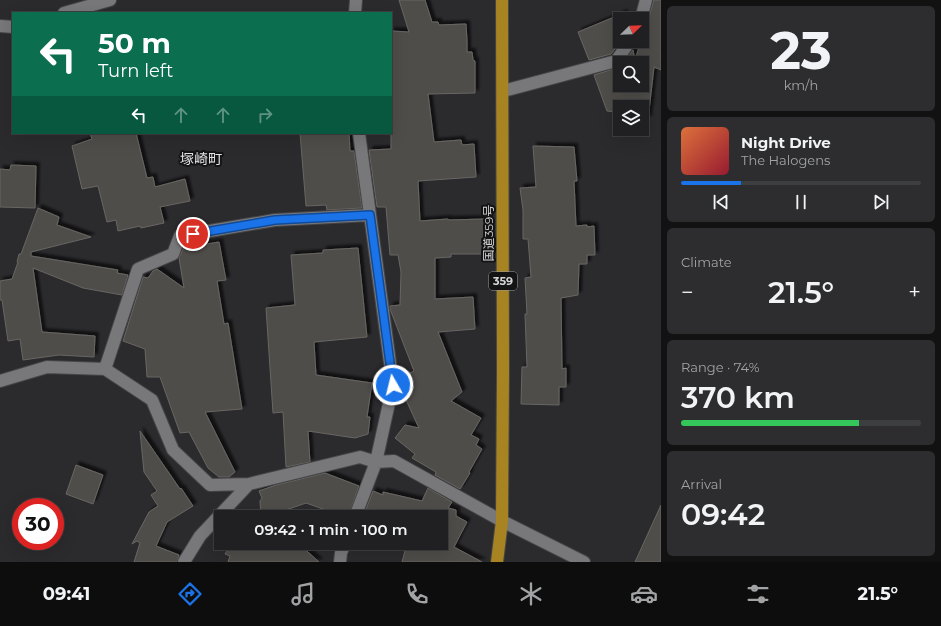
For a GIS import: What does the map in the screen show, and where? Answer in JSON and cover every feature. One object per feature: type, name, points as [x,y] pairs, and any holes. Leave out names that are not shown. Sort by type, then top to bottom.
[{"type":"highway","name":"国道359号","points":[[497,562],[502,521],[502,0]]},
{"type":"street","points":[[68,12],[110,0]]},
{"type":"street","points":[[355,12],[356,0]]},
{"type":"street","points":[[643,12],[646,0]]},
{"type":"street","points":[[0,26],[12,27]]},
{"type":"street","points":[[503,91],[616,61],[625,48]]},
{"type":"street","points":[[358,510],[376,462],[393,385],[359,134]]},
{"type":"street","points":[[105,369],[138,269],[173,254],[180,236],[275,220],[370,215]]},
{"type":"street","points":[[0,381],[48,367],[105,369],[152,400],[173,450],[210,485],[249,484],[360,457],[376,462],[394,461],[502,521],[584,562]]},
{"type":"street","points":[[184,562],[200,536],[249,484]]},
{"type":"street","points":[[340,562],[342,550]]},
{"type":"building","points":[[399,0],[425,0],[432,22],[438,22],[439,25],[466,24],[467,52],[472,52],[473,60],[475,61],[475,93],[428,94],[434,142],[461,140],[462,145],[474,144],[476,177],[418,181],[420,221],[485,219],[486,254],[451,254],[451,257],[435,258],[435,299],[473,297],[475,329],[438,332],[462,392],[451,401],[481,418],[471,435],[479,439],[476,445],[482,449],[460,489],[435,475],[436,472],[412,458],[415,454],[395,438],[405,425],[419,428],[400,387],[414,389],[408,374],[414,371],[390,309],[390,306],[400,305],[401,272],[398,255],[390,255],[386,207],[377,207],[369,150],[391,149],[392,31],[409,32]]},
{"type":"building","points":[[654,0],[661,0],[661,70],[654,67],[649,110],[649,100],[613,100],[613,112],[607,111],[594,75],[613,69],[613,92],[649,92],[649,56],[636,56],[639,48],[649,48],[649,16]]},
{"type":"building","points":[[613,18],[613,48],[616,48],[611,54],[589,60],[578,32]]},
{"type":"building","points":[[633,50],[634,56],[629,56]]},
{"type":"building","points":[[90,134],[136,134],[147,178],[153,177],[155,187],[185,179],[190,201],[160,207],[164,223],[118,231],[116,220],[107,222],[98,186],[82,189],[72,146],[92,139]]},
{"type":"building","points":[[300,134],[349,134],[350,151],[354,151],[362,208],[327,210],[326,205],[306,206]]},
{"type":"building","points":[[533,146],[574,147],[577,181],[574,181],[576,226],[594,226],[595,255],[587,255],[587,264],[579,264],[578,295],[561,298],[562,369],[566,368],[566,387],[559,387],[559,405],[521,404],[522,367],[527,367],[525,278],[531,277],[528,239],[523,239],[523,210],[520,188],[536,187]]},
{"type":"building","points":[[11,165],[36,166],[35,208],[0,207],[0,169],[10,170]]},
{"type":"building","points":[[38,208],[59,217],[57,225],[91,237],[31,252],[31,256],[118,270],[117,273],[128,275],[122,295],[83,288],[33,268],[42,332],[95,336],[94,357],[59,355],[23,360],[20,339],[8,341],[2,300],[0,300],[0,281],[12,279],[19,254],[21,254]]},
{"type":"building","points":[[200,242],[201,245],[219,242],[226,280],[217,281],[224,324],[228,323],[242,409],[205,412],[235,472],[229,477],[219,477],[208,468],[189,432],[180,433],[160,377],[147,377],[145,349],[123,341],[143,277],[148,278],[153,271],[157,269],[184,288],[179,258],[185,245]]},
{"type":"building","points":[[358,248],[367,337],[314,342],[316,375],[372,383],[367,417],[370,417],[368,434],[355,438],[308,431],[310,462],[286,467],[283,412],[273,413],[266,308],[295,305],[291,255],[323,253],[323,250]]},
{"type":"building","points":[[140,431],[193,506],[167,522],[156,546],[179,555],[177,562],[134,562],[140,543],[137,541],[132,544],[149,512],[158,506],[151,495],[157,491],[144,472]]},
{"type":"building","points":[[76,465],[103,475],[93,504],[66,494]]},
{"type":"building","points":[[325,473],[359,486],[350,510],[326,510],[306,503],[286,510],[261,510],[260,501],[262,498],[259,491],[276,485]]},
{"type":"building","points":[[428,488],[452,502],[448,508],[456,510],[456,516],[467,522],[454,547],[482,562],[402,562],[405,550],[448,550],[448,510],[366,510],[373,491],[383,495],[383,492],[422,501]]},
{"type":"building","points":[[661,505],[661,562],[635,562]]},
{"type":"building","points":[[228,550],[306,550],[319,562],[228,562],[230,556],[225,554]]},
{"type":"district","name":"塚崎町","points":[[201,159]]},
{"type":"route","points":[[193,234],[275,220],[370,215],[393,385]]}]
